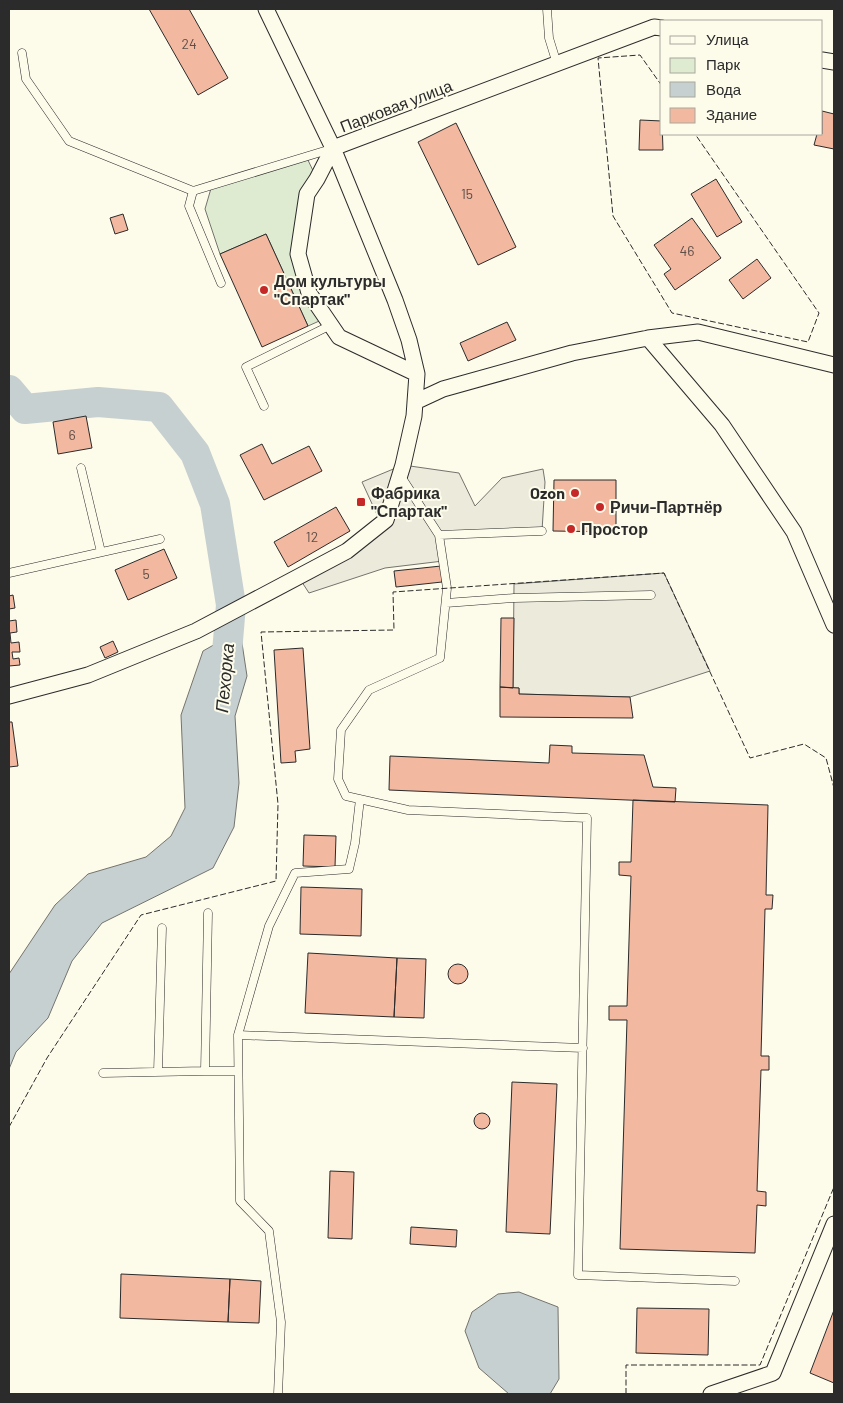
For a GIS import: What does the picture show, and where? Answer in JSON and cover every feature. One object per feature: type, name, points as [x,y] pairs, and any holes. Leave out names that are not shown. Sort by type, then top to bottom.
[{"type":"street","points":[[9,696],[88,675],[196,631],[347,551],[386,520],[400,475],[414,416],[417,374],[409,340],[395,300],[333,148],[266,9]]},
{"type":"street","name":"Парковая улица","points":[[417,374],[339,337],[309,293],[298,254],[307,194],[333,148],[654,27],[660,28]]},
{"type":"street","points":[[415,402],[443,389],[572,353],[648,338],[698,332],[832,363]]},
{"type":"street","points":[[648,338],[722,425],[794,532],[834,625]]},
{"type":"street","points":[[711,1394],[773,1373],[834,1224]]},
{"type":"lane","points":[[547,9],[549,38],[557,64]]},
{"type":"lane","points":[[22,53],[26,78],[69,141],[193,191],[333,148]]},
{"type":"lane","points":[[193,191],[189,206],[221,283]]},
{"type":"lane","points":[[264,406],[246,367],[331,325]]},
{"type":"lane","points":[[81,468],[101,552]]},
{"type":"lane","points":[[400,475],[439,536],[447,588],[440,658],[369,690],[341,730],[338,780],[346,796],[408,810],[587,818],[578,1275],[734,1281]]},
{"type":"lane","points":[[439,536],[542,531]]},
{"type":"lane","points":[[9,573],[160,539]]},
{"type":"lane","points":[[446,604],[514,598],[651,595]]},
{"type":"lane","points":[[278,1394],[281,1322],[269,1231],[240,1201],[238,1035],[269,926],[295,873],[349,869],[355,843],[360,800]]},
{"type":"lane","points":[[205,1071],[208,913]]},
{"type":"lane","points":[[158,1072],[162,928]]},
{"type":"lane","points":[[238,1035],[582,1048]]},
{"type":"lane","points":[[103,1073],[238,1071]]},
{"type":"green space","points":[[306,156],[317,179],[298,254],[326,318],[308,326],[266,234],[220,254],[205,209],[212,185]]},
{"type":"shaded area","points":[[403,465],[459,473],[475,506],[502,478],[543,469],[545,482],[542,531],[439,535],[443,561],[385,568],[309,593],[298,576],[347,551],[379,519],[362,482]]},
{"type":"shaded area","points":[[664,573],[710,671],[630,697],[519,694],[519,688],[513,688],[514,584]]},
{"type":"water","points":[[240,630],[247,676],[235,716],[239,783],[234,827],[213,868],[102,923],[72,961],[48,1018],[16,1052],[9,1069],[9,974],[55,905],[88,874],[146,857],[171,836],[185,808],[181,715],[203,651]]},
{"type":"water","points":[[519,1292],[558,1307],[559,1379],[550,1394],[509,1394],[479,1368],[465,1331],[472,1312],[498,1294]]},
{"type":"building","points":[[149,9],[189,9],[228,78],[198,95]]},
{"type":"building","points":[[823,111],[834,114],[834,149],[814,145],[817,135],[823,135]]},
{"type":"building","points":[[640,120],[660,121],[663,150],[639,150]]},
{"type":"building","points":[[456,123],[516,247],[478,265],[418,142]]},
{"type":"building","points":[[716,179],[742,222],[717,237],[691,194]]},
{"type":"building","points":[[123,214],[128,230],[115,234],[110,218]]},
{"type":"building","points":[[692,218],[721,258],[675,290],[664,274],[671,269],[654,245]]},
{"type":"building","name":"Дом культуры \"Спартак\"","points":[[266,234],[308,326],[262,347],[220,254]]},
{"type":"building","points":[[757,259],[771,278],[743,299],[729,280]]},
{"type":"building","points":[[507,322],[516,340],[468,361],[460,343]]},
{"type":"building","points":[[86,416],[92,448],[58,454],[53,422]]},
{"type":"building","points":[[262,444],[272,464],[309,446],[322,471],[264,500],[240,455]]},
{"type":"building","points":[[554,480],[616,480],[616,532],[553,531]]},
{"type":"building","points":[[336,507],[350,531],[288,567],[274,542]]},
{"type":"building","points":[[164,549],[177,578],[128,600],[115,570]]},
{"type":"building","points":[[441,566],[442,582],[396,587],[394,571]]},
{"type":"building","points":[[13,595],[15,608],[9,609],[9,596]]},
{"type":"building","points":[[501,618],[514,618],[513,688],[500,687]]},
{"type":"building","points":[[16,620],[17,632],[10,633],[11,643],[19,642],[20,652],[12,652],[13,659],[19,658],[20,665],[9,666],[9,621]]},
{"type":"building","points":[[113,641],[118,652],[105,658],[100,647]]},
{"type":"building","points":[[303,648],[310,749],[295,751],[296,762],[281,763],[274,650]]},
{"type":"building","points":[[500,687],[519,688],[519,694],[630,697],[633,718],[500,717]]},
{"type":"building","points":[[9,722],[12,722],[18,766],[9,767]]},
{"type":"building","points":[[550,745],[572,746],[572,753],[644,755],[653,787],[676,788],[675,802],[389,790],[390,756],[549,763]]},
{"type":"building","points":[[633,800],[768,805],[766,895],[773,895],[772,909],[765,909],[761,1056],[769,1056],[769,1070],[761,1070],[757,1191],[766,1192],[766,1206],[757,1205],[755,1253],[620,1249],[627,1020],[609,1020],[609,1006],[627,1006],[631,876],[619,875],[619,862],[631,862]]},
{"type":"building","points":[[304,835],[336,836],[335,867],[303,866]]},
{"type":"building","points":[[301,887],[362,889],[361,936],[300,934]]},
{"type":"building","points":[[308,953],[397,958],[394,1017],[305,1013]]},
{"type":"building","points":[[397,958],[426,959],[424,1018],[394,1017]]},
{"type":"building","points":[[458,964],[465,967],[468,974],[465,981],[458,984],[451,981],[448,974],[451,967]]},
{"type":"building","points":[[512,1082],[557,1084],[550,1234],[506,1232]]},
{"type":"building","points":[[482,1113],[490,1121],[482,1129],[474,1121]]},
{"type":"building","points":[[330,1171],[354,1172],[352,1239],[328,1238]]},
{"type":"building","points":[[411,1227],[457,1230],[456,1247],[410,1244]]},
{"type":"building","points":[[121,1274],[230,1279],[228,1322],[120,1318]]},
{"type":"building","points":[[230,1279],[261,1281],[259,1323],[228,1322]]},
{"type":"building","points":[[637,1308],[709,1309],[708,1355],[636,1353]]},
{"type":"building","points":[[834,1310],[834,1383],[810,1373]]},
{"type":"waterway","name":"Пехорка","points":[[9,390],[25,409],[98,402],[159,407],[195,453],[215,504],[231,605],[225,676]]},
{"type":"fence","points":[[660,83],[640,55],[598,58],[613,216],[672,313],[808,342],[819,313],[696,135]]},
{"type":"fence","points":[[9,1127],[47,1058],[141,915],[276,881],[278,804],[261,632],[394,630],[393,592],[664,573],[750,758],[804,744],[826,758],[834,788]]},
{"type":"fence","points":[[626,1394],[626,1365],[760,1365],[834,1187]]},
{"type":"place","name":"Дом культуры \"Спартак\"","points":[[264,290]]},
{"type":"place","name":"Ozon","points":[[575,493]]},
{"type":"place","name":"Фабрика \"Спартак\"","points":[[361,502]]},
{"type":"place","name":"Ричи-Партнёр","points":[[600,507]]},
{"type":"place","name":"Простор","points":[[571,529]]}]
